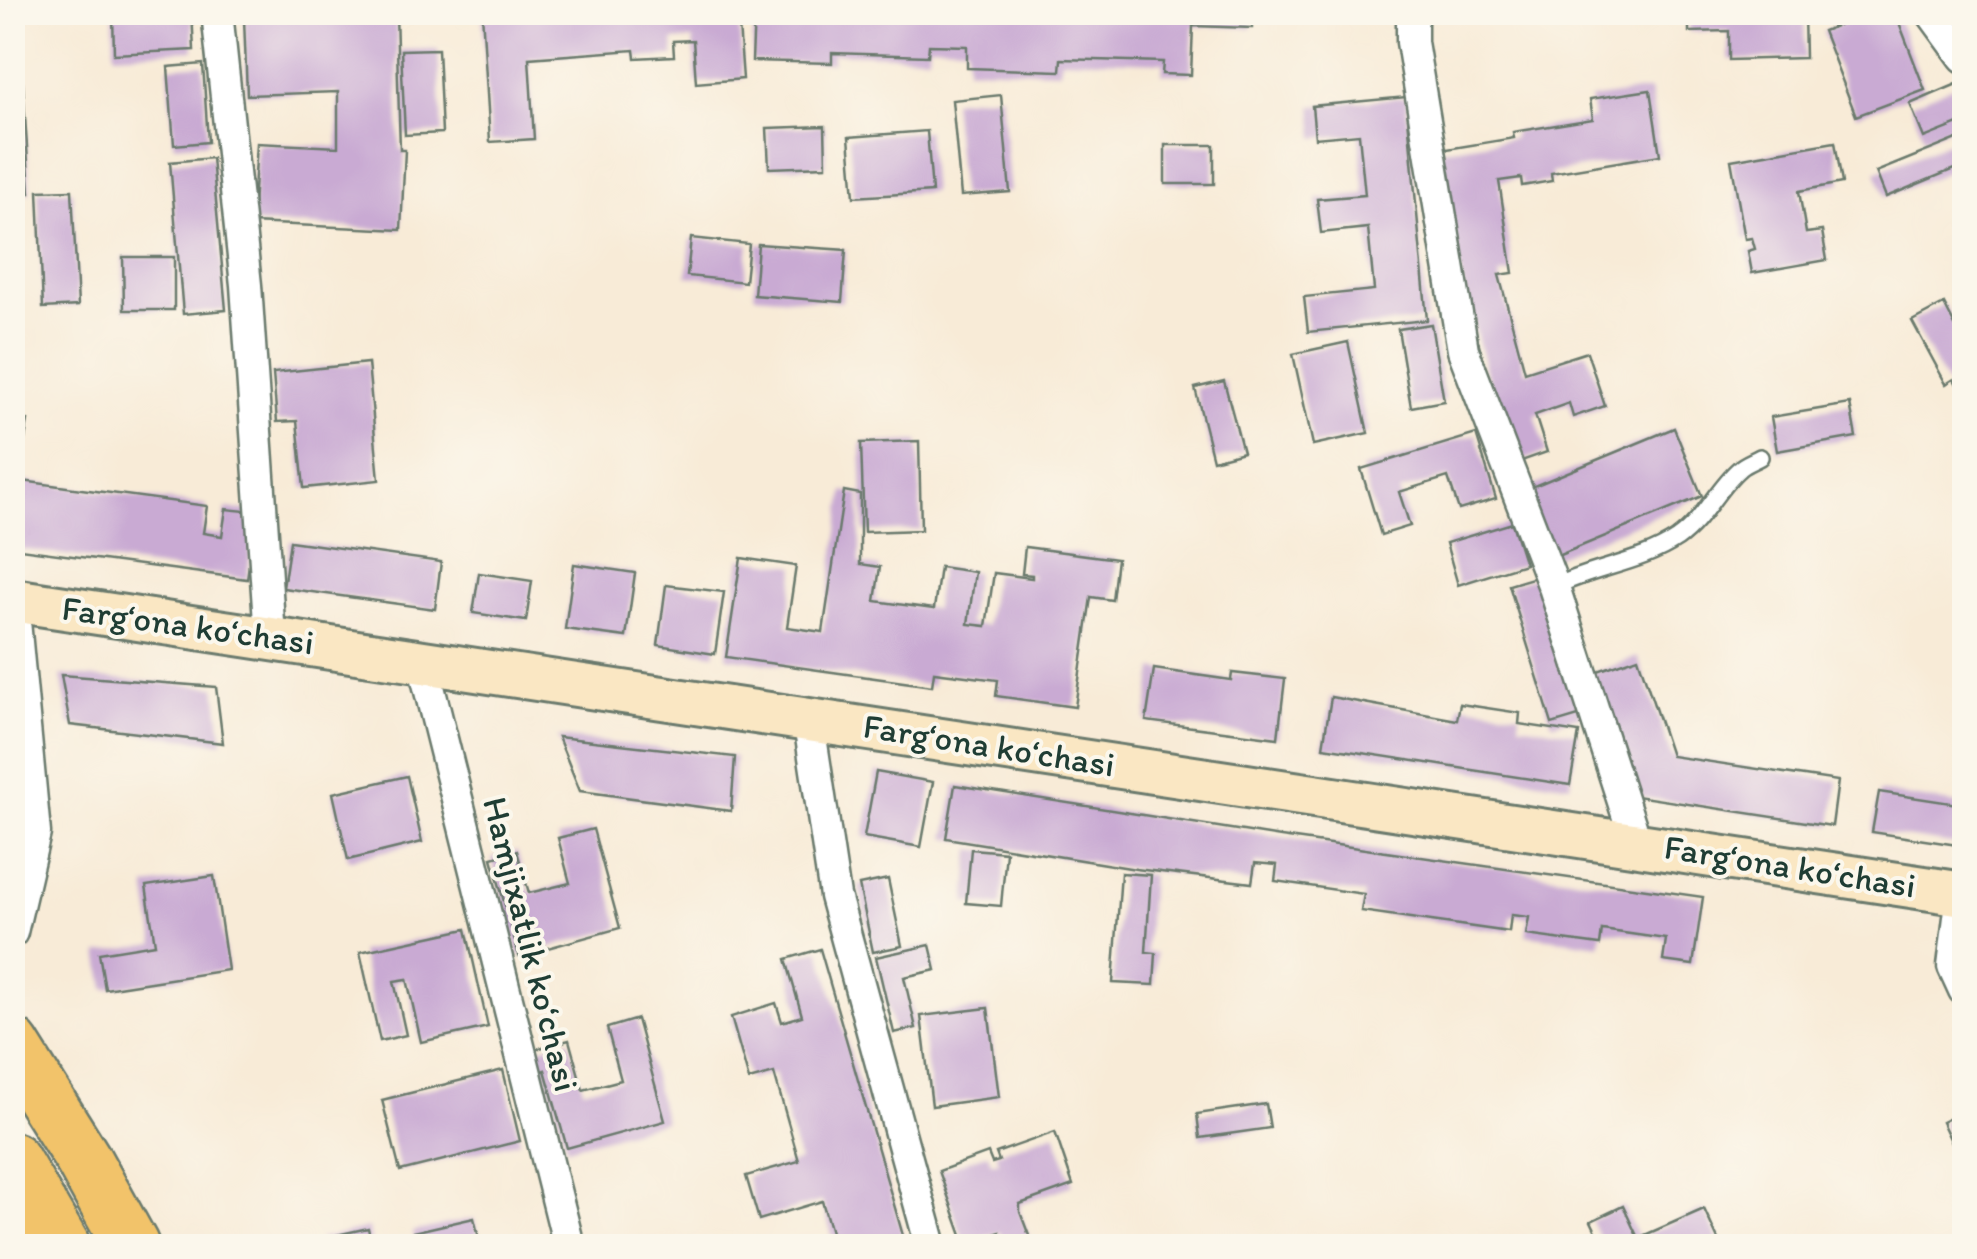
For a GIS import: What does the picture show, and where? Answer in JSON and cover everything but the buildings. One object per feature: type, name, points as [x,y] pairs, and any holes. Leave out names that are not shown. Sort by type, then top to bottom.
[{"type":"highway","points":[[12,1046],[84,1160],[131,1246]]},
{"type":"highway","points":[[12,1160],[62,1246]]},
{"type":"street","points":[[217,12],[246,285],[270,637]]},
{"type":"street","points":[[1412,12],[1414,59],[1463,350],[1554,587],[1636,842]]},
{"type":"street","points":[[1931,12],[1964,57]]},
{"type":"street","points":[[12,932],[35,834],[13,600]]},
{"type":"street","name":"Fargʻona koʻchasi","points":[[13,600],[1963,894]]},
{"type":"street","name":"Hamjixatlik koʻchasi","points":[[422,659],[568,1246]]},
{"type":"street","points":[[808,718],[835,896],[931,1246]]},
{"type":"street","points":[[1963,894],[1953,966],[1964,990]]},
{"type":"lane","points":[[1554,587],[1593,569],[1649,555],[1680,537],[1708,510],[1739,468],[1760,457]]}]
